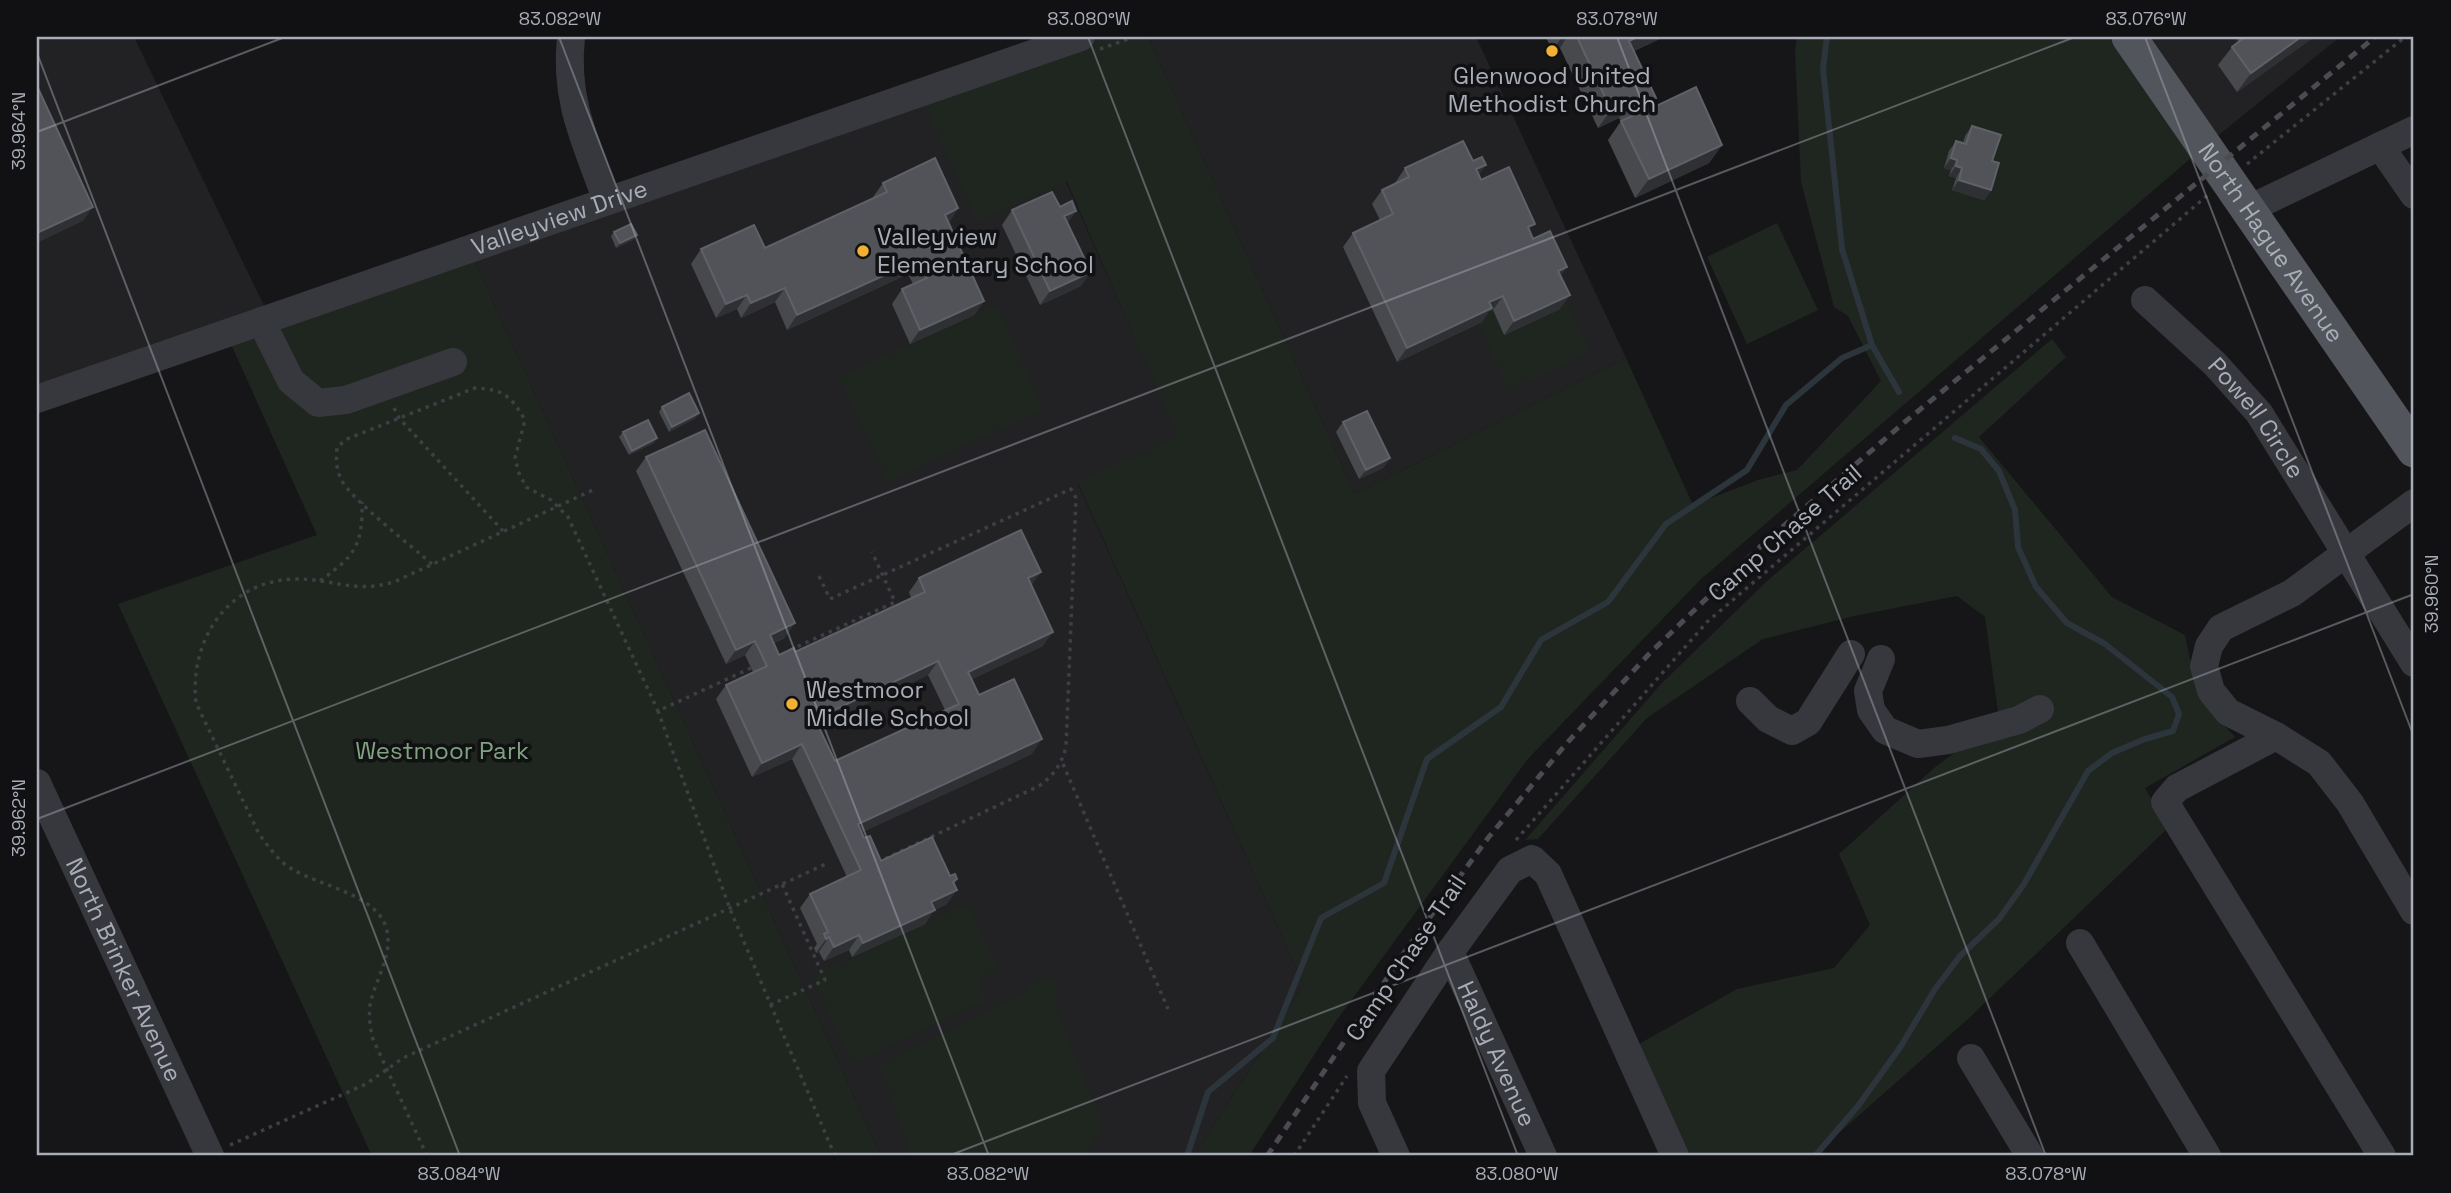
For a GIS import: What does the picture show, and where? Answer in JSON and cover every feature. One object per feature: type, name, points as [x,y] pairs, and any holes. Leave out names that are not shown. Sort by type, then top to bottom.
[{"type":"main road","name":"North Hague Avenue","points":[[2129,37],[2413,446]]},
{"type":"street","points":[[571,37],[569,83],[575,112],[607,201]]},
{"type":"street","name":"Valleyview Drive","points":[[37,399],[1081,37]]},
{"type":"street","points":[[2249,209],[2414,130]]},
{"type":"street","points":[[2380,146],[2414,195]]},
{"type":"street","name":"Powell Circle","points":[[2145,300],[2216,364],[2259,414],[2414,663]]},
{"type":"street","points":[[261,321],[291,381],[318,403],[346,400],[453,362]]},
{"type":"street","points":[[2414,503],[2291,593],[2221,628],[2209,646],[2204,666],[2211,691],[2228,712],[2276,736],[2319,763],[2350,803],[2414,911]]},
{"type":"street","points":[[1750,701],[1768,719],[1792,731],[1808,722],[1851,654]]},
{"type":"street","points":[[1881,659],[1868,691],[1871,710],[1885,730],[1918,744],[1948,740],[2020,720],[2040,709]]},
{"type":"street","points":[[2276,736],[2177,789],[2165,802],[2382,1156]]},
{"type":"street","name":"North Brinker Avenue","points":[[37,783],[206,1155]]},
{"type":"street","points":[[1396,1156],[1372,1103],[1371,1071],[1450,953],[1510,870],[1532,859],[1548,874],[1675,1156]]},
{"type":"street","points":[[2080,943],[2207,1156]]},
{"type":"street","name":"Haldy Avenue","points":[[1450,953],[1544,1156]]},
{"type":"street","points":[[1970,1058],[2030,1156]]},
{"type":"path","name":"Camp Chase Trail","points":[[1514,843],[1707,622],[2228,179],[2405,37]]},
{"type":"path","points":[[386,386],[399,418],[503,531]]},
{"type":"path","points":[[432,564],[342,482],[336,462],[337,447],[347,439],[475,388],[496,389],[510,397],[525,420],[515,458],[519,474],[526,487],[551,500],[568,517],[658,711],[730,908],[835,1156]]},
{"type":"path","points":[[819,576],[830,599],[1071,489],[1076,498],[1066,747],[1062,762],[1052,776],[1039,786],[878,862]]},
{"type":"path","points":[[427,1156],[372,1037],[370,1002],[388,944],[386,927],[378,913],[367,903],[291,869],[273,853],[259,834],[196,704],[194,686],[199,652],[211,627],[221,614],[244,594],[274,582],[290,579],[320,581],[345,587],[374,587],[394,582],[593,490]]},
{"type":"path","points":[[320,581],[349,560],[359,540],[362,502]]},
{"type":"path","points":[[789,650],[895,602],[872,552]]},
{"type":"path","points":[[658,711],[751,668]]},
{"type":"path","points":[[1062,762],[1168,1010]]},
{"type":"path","points":[[206,1155],[366,1084],[403,1058],[826,864]]},
{"type":"path","points":[[770,1005],[825,980],[782,884]]},
{"type":"path","name":"Camp Chase Trail","points":[[1294,1156],[1348,1075]]},
{"type":"shaded area","points":[[37,37],[134,37],[270,318],[37,399]]},
{"type":"shaded area","points":[[1148,37],[1476,37],[1626,358],[1355,494]]},
{"type":"shaded area","points":[[2129,37],[2340,37],[2205,146]]},
{"type":"shaded area","points":[[919,93],[1066,182],[1178,435],[1078,484],[1304,985],[1194,1156],[881,1156],[469,249]]},
{"type":"green space","points":[[1081,37],[1148,37],[1355,494],[1626,358],[1693,505],[1758,480],[1797,470],[1881,381],[1848,316],[1834,307],[1801,182],[1795,51],[1797,37],[2129,37],[2205,146],[1700,580],[1527,760],[1334,1024],[1249,1156],[1194,1156],[1304,985],[1078,483],[1177,435],[1067,182],[977,221],[919,93]]},
{"type":"green space","points":[[1777,223],[1818,310],[1747,344],[1707,257]]},
{"type":"green space","name":"Westmoor Park","points":[[469,249],[881,1156],[372,1156],[118,604],[317,535],[226,333]]},
{"type":"green space","points":[[1557,281],[1590,352],[1509,390],[1478,324],[1479,316]]},
{"type":"green space","points":[[996,305],[1044,409],[887,482],[839,377]]},
{"type":"green space","points":[[2052,339],[2066,357],[1979,437],[2112,597],[2185,635],[2198,697],[2235,737],[2145,788],[2168,828],[1968,1019],[1813,1156],[1684,1156],[1637,1045],[1737,989],[1834,968],[1870,925],[1839,854],[1934,768],[1999,719],[1985,617],[1957,596],[1854,616],[1763,639],[1647,718],[1538,839],[1525,840],[1661,684],[1767,581]]},
{"type":"green space","points":[[967,904],[999,972],[987,975],[981,982],[979,989],[986,1000],[853,1063],[812,976]]},
{"type":"green space","points":[[1040,977],[1055,981],[1056,1009],[1103,1125],[1086,1156],[911,1156],[879,1064],[1022,993]]},
{"type":"building","points":[[1577,37],[1637,37],[1629,41],[1656,98],[1645,103],[1648,110],[1696,87],[1722,145],[1649,179],[1621,121],[1639,113],[1633,99],[1611,110]]},
{"type":"building","points":[[2245,37],[2301,37],[2251,73],[2232,47]]},
{"type":"building","points":[[37,86],[93,207],[37,233]]},
{"type":"building","points":[[1972,126],[2001,135],[1992,161],[1999,163],[1991,190],[1959,180],[1962,168],[1956,166],[1957,160],[1951,158],[1956,141],[1966,144]]},
{"type":"building","points":[[1463,141],[1473,161],[1482,157],[1486,165],[1476,169],[1481,180],[1509,167],[1535,224],[1528,227],[1533,239],[1550,231],[1567,267],[1558,271],[1570,295],[1514,321],[1503,296],[1489,302],[1492,308],[1407,348],[1353,233],[1393,214],[1382,190],[1409,177],[1405,168]]},
{"type":"building","name":"Valleyview Elementary School","points":[[935,158],[958,208],[945,215],[984,301],[920,330],[902,289],[927,278],[918,260],[797,315],[785,288],[751,303],[747,295],[726,304],[701,249],[754,225],[765,248],[887,192],[883,183]]},
{"type":"building","points":[[1052,192],[1060,207],[1072,201],[1076,211],[1064,216],[1091,272],[1050,291],[1012,210]]},
{"type":"building","points":[[631,224],[637,235],[620,243],[614,232]]},
{"type":"building","points":[[689,393],[699,413],[672,427],[662,407]]},
{"type":"building","points":[[1367,411],[1390,458],[1366,470],[1343,422]]},
{"type":"building","points":[[648,420],[657,438],[632,451],[623,432]]},
{"type":"building","name":"Westmoor Middle School","points":[[705,430],[795,623],[770,635],[779,655],[794,648],[795,652],[925,592],[919,578],[1021,530],[1041,572],[1028,578],[1053,632],[968,672],[979,695],[1014,679],[1042,739],[858,824],[864,838],[870,836],[881,861],[932,837],[950,876],[955,874],[957,879],[953,882],[957,890],[931,902],[935,910],[863,943],[859,935],[834,947],[829,937],[826,939],[824,934],[828,932],[810,894],[861,870],[802,744],[762,763],[726,685],[767,666],[755,641],[736,650],[646,457]],"holes":[[[938,661],[959,704],[835,761],[815,719]]]},
{"type":"waterway","points":[[1827,37],[1823,69],[1842,249],[1872,345],[1899,392]]},
{"type":"waterway","points":[[1187,1156],[1208,1092],[1273,1038],[1321,918],[1384,883],[1427,759],[1501,707],[1541,640],[1608,602],[1666,524],[1747,470],[1786,405],[1842,358],[1872,345]]},
{"type":"waterway","points":[[1815,1156],[1858,1106],[1901,1046],[1935,989],[1960,956],[1999,919],[2024,884],[2088,771],[2112,753],[2173,731],[2179,714],[2172,697],[2105,644],[2067,623],[2036,587],[2018,547],[2015,510],[1999,471],[1981,449],[1955,438]]},
{"type":"railway","points":[[1267,1156],[1406,950],[1488,838],[1566,744],[1649,654],[1766,541],[1906,421],[2375,37]]},
{"type":"place","name":"Glenwood United Methodist Church","points":[[1552,51]]},
{"type":"place","name":"Valleyview Elementary School","points":[[863,251]]},
{"type":"place","name":"Westmoor Middle School","points":[[792,704]]}]
